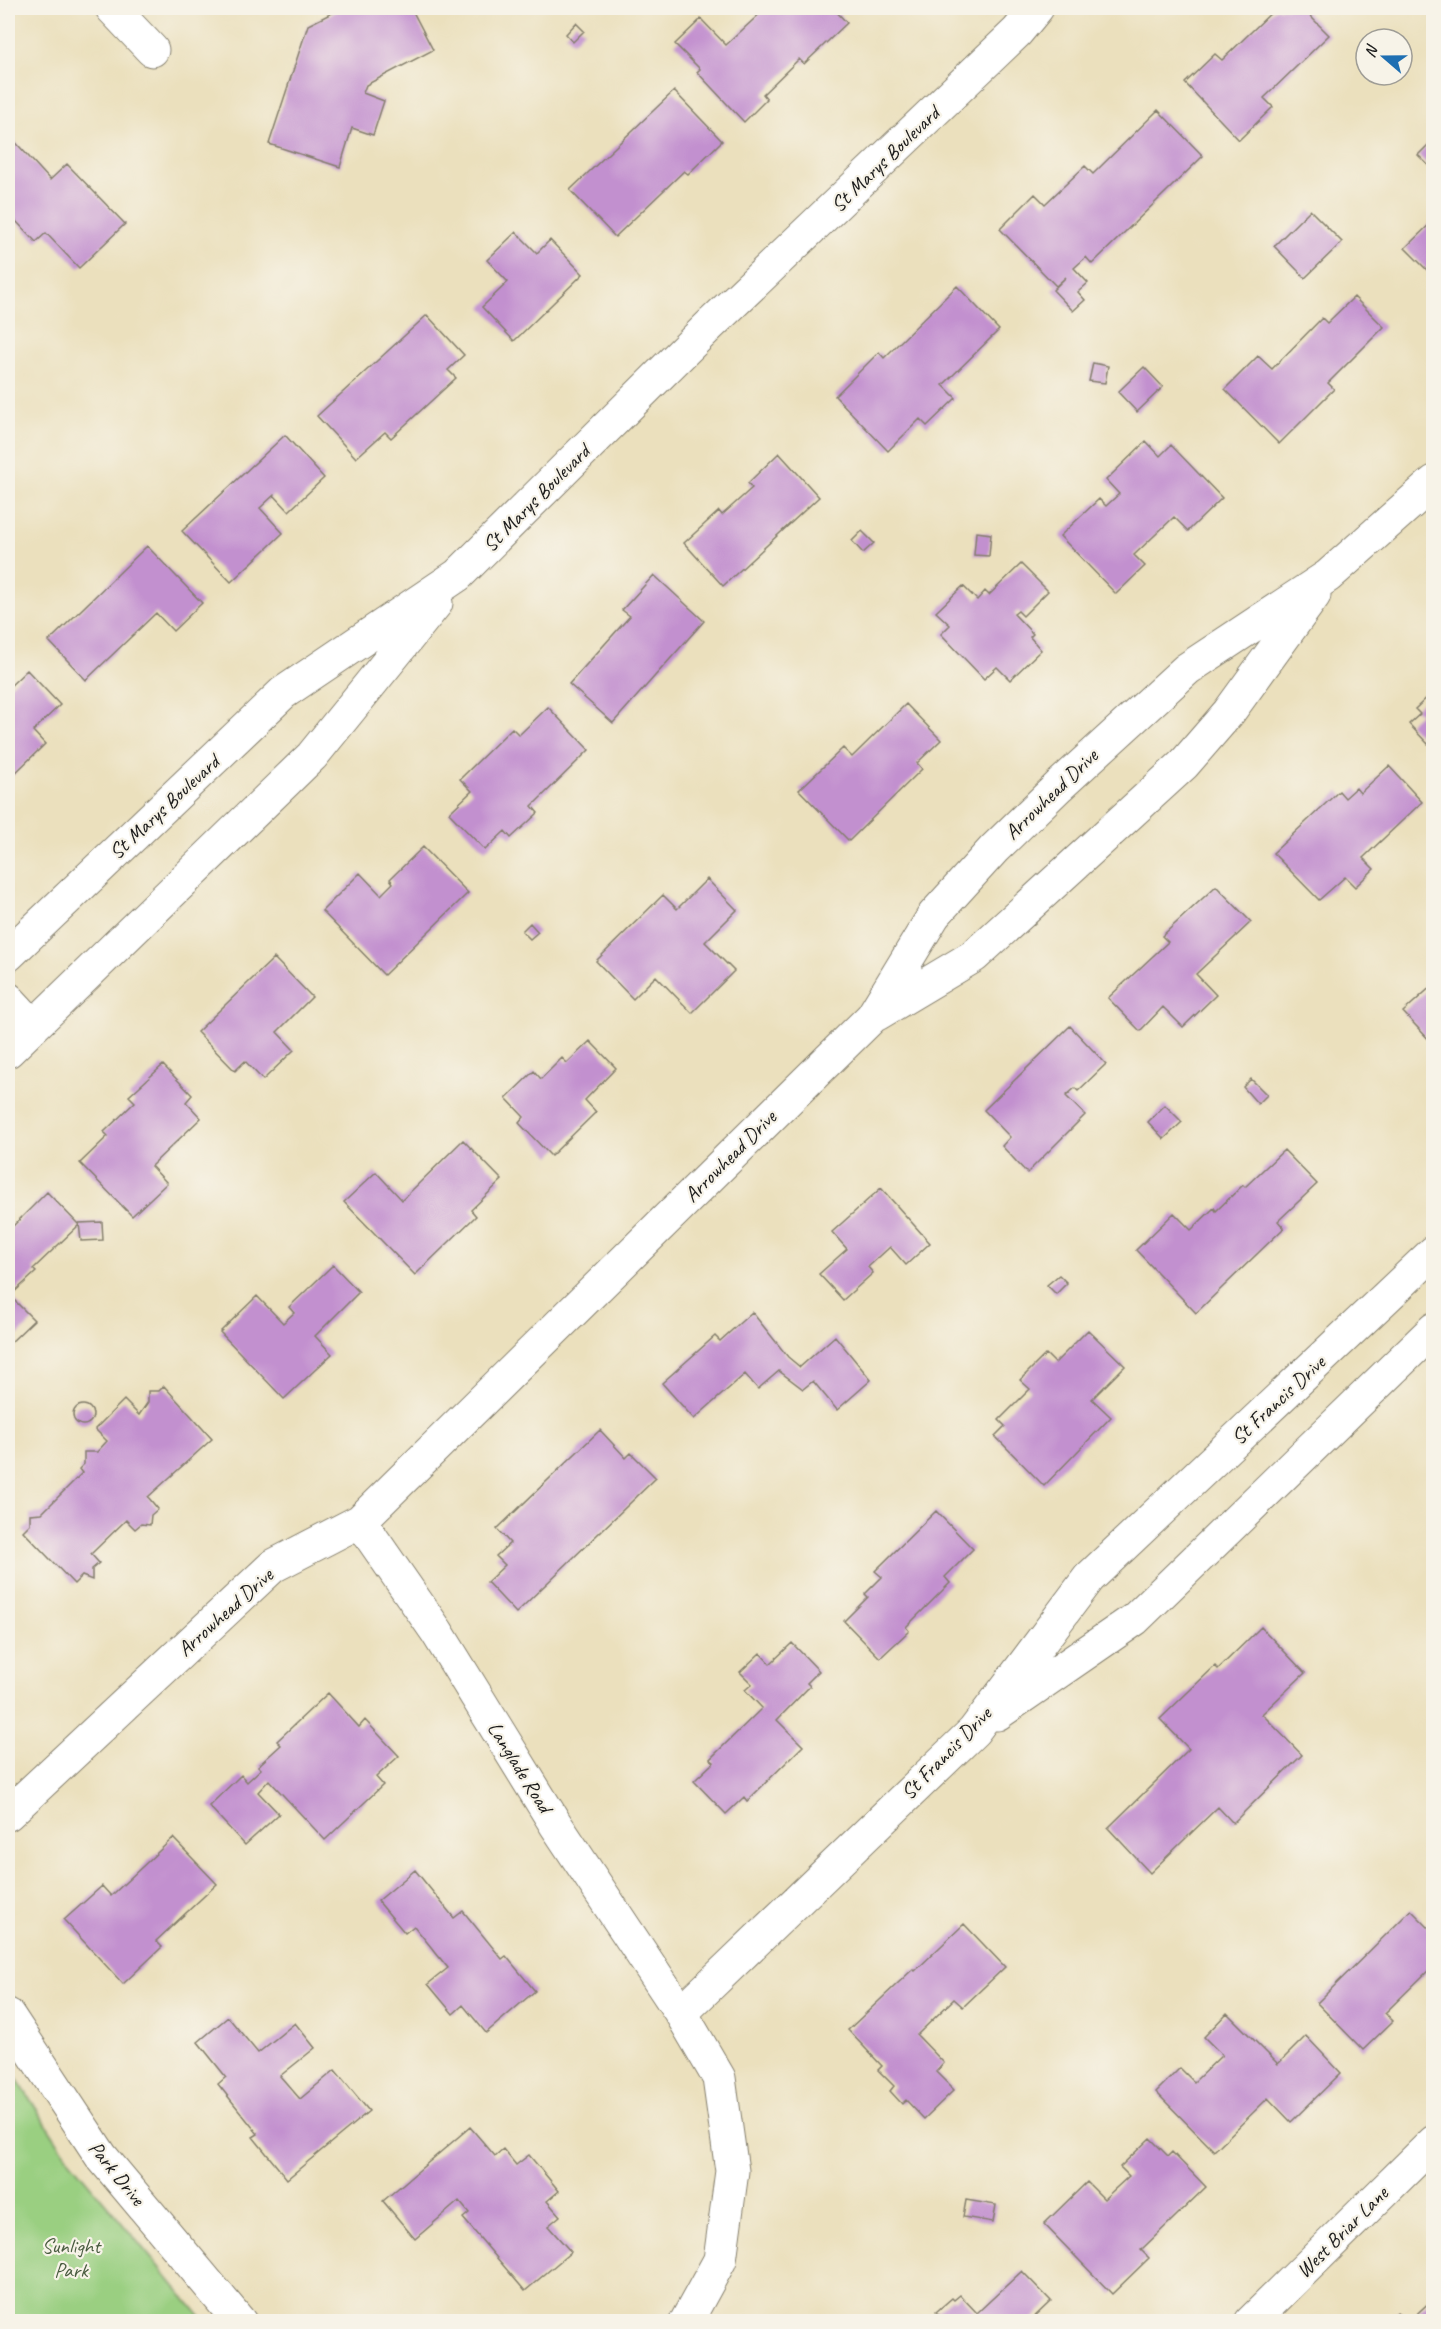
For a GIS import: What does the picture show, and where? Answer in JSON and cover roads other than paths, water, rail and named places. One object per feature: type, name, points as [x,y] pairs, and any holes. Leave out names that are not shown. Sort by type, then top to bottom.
[{"type":"street","points":[[112,8],[152,50]]},
{"type":"street","name":"St Marys Boulevard","points":[[8,955],[283,693],[458,575],[710,326],[1027,20],[1052,8]]},
{"type":"street","name":"Arrowhead Drive","points":[[8,1814],[273,1566],[360,1521],[872,1017],[934,915],[994,849],[1051,794],[1187,669],[1328,576],[1434,482]]},
{"type":"street","points":[[8,1051],[312,756],[458,575]]},
{"type":"street","points":[[872,1017],[974,956],[1184,764],[1229,712],[1328,576]]},
{"type":"street","points":[[8,999],[33,1026]]},
{"type":"street","name":"St Francis Drive","points":[[681,2013],[974,1731],[1089,1578],[1434,1252]]},
{"type":"street","points":[[974,1731],[1135,1619],[1434,1329]]},
{"type":"street","name":"Langlade Road","points":[[360,1521],[437,1632],[556,1825],[681,2013]]},
{"type":"street","points":[[681,2013],[719,2078],[732,2171],[720,2260],[686,2322]]},
{"type":"street","name":"Park Drive","points":[[8,2015],[101,2156],[240,2322]]},
{"type":"street","name":"West Briar Lane","points":[[1251,2322],[1434,2142]]},
{"type":"park label","name":"Sunlight Park","points":[[71,2258]]}]
